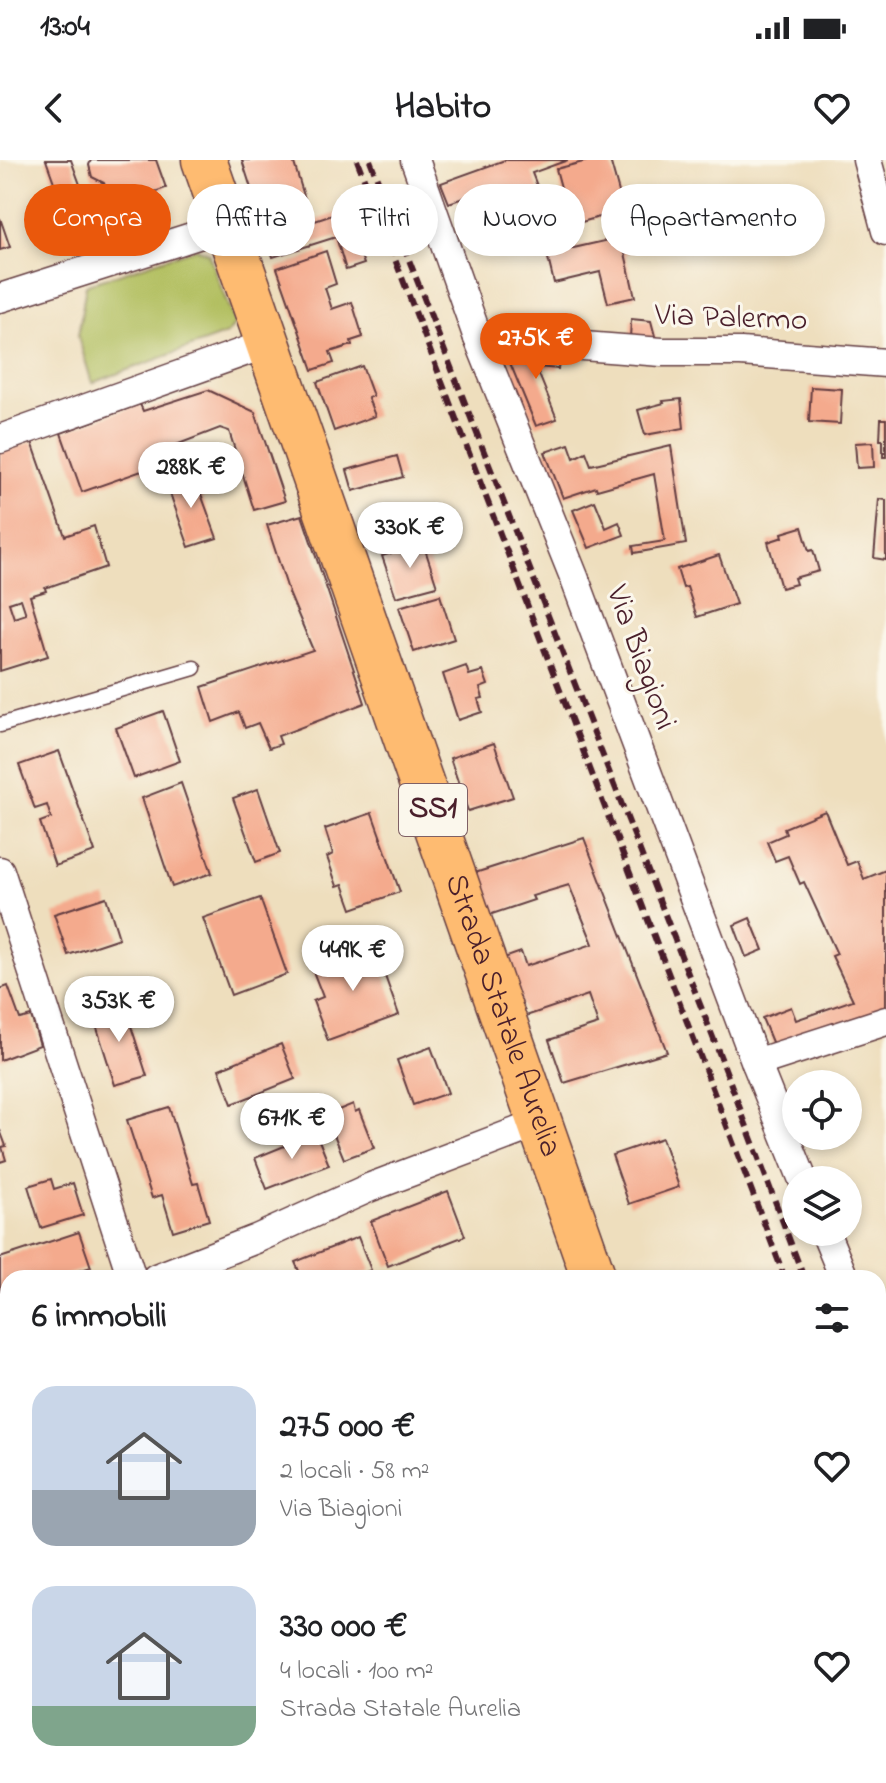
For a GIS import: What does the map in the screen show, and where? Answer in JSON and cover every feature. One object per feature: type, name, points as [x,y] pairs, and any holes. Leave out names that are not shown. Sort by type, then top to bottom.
[{"type":"main road","name":"SS1","points":[[204,160],[212,184]]},
{"type":"main road","name":"SS1","points":[[237,256],[269,343]]},
{"type":"main road","name":"Strada Statale Aurelia","points":[[269,343],[591,1270]]},
{"type":"street","name":"Via Biagioni","points":[[415,160],[478,338],[574,577],[797,1166]]},
{"type":"street","points":[[867,160],[886,231]]},
{"type":"street","points":[[0,298],[187,238]]},
{"type":"street","name":"Via Palermo","points":[[478,338],[662,352],[741,352],[886,363]]},
{"type":"street","points":[[0,439],[269,343]]},
{"type":"street","points":[[0,871],[129,1270]]},
{"type":"street","points":[[756,1063],[886,1021]]},
{"type":"street","points":[[177,1270],[256,1239],[371,1187],[542,1122]]},
{"type":"street","points":[[831,1246],[841,1270]]},
{"type":"lane","points":[[0,725],[194,668]]},
{"type":"green space","points":[[187,251],[187,256],[209,256],[235,324],[227,334],[92,383],[78,336],[86,285]]},
{"type":"building","points":[[46,160],[71,160],[80,184],[55,184]]},
{"type":"building","points":[[91,160],[156,160],[165,184],[104,184],[92,177]]},
{"type":"building","points":[[242,160],[293,160],[300,184],[250,184]]},
{"type":"building","points":[[505,160],[568,160],[532,173],[536,184],[454,184],[454,201],[449,203],[441,183]]},
{"type":"building","points":[[591,160],[610,160],[617,184],[601,184],[601,217],[585,221],[585,184],[560,184],[556,169]]},
{"type":"building","points":[[331,215],[331,239],[315,244],[315,221]]},
{"type":"building","points":[[0,218],[10,247],[0,250]]},
{"type":"building","points":[[601,242],[601,256],[626,256],[635,297],[608,303],[600,272],[554,283],[547,256],[585,256],[585,245]]},
{"type":"building","points":[[326,251],[336,284],[325,288],[332,309],[352,302],[363,337],[351,341],[352,345],[330,352],[334,363],[313,370],[277,268]]},
{"type":"building","points":[[342,256],[361,256],[364,264],[346,270]]},
{"type":"building","points":[[631,319],[651,321],[656,340],[630,339]]},
{"type":"building","points":[[529,349],[561,350],[558,369],[536,367],[557,419],[536,426],[508,358]]},
{"type":"building","points":[[362,366],[373,396],[368,398],[375,416],[334,431],[317,382]]},
{"type":"building","points":[[811,387],[842,389],[840,424],[809,422]]},
{"type":"building","points":[[208,390],[255,412],[285,501],[254,510],[229,431],[220,428],[155,453],[159,465],[82,492],[61,433],[140,404],[143,411]]},
{"type":"building","points":[[681,399],[684,428],[645,435],[638,410],[663,401]]},
{"type":"building","points":[[881,419],[886,419],[886,457],[883,457],[883,440],[880,440]]},
{"type":"building","points":[[32,442],[65,536],[94,526],[106,567],[30,596],[48,656],[0,671],[0,453]],"holes":[[[21,599],[26,614],[14,618],[9,603]]]},
{"type":"building","points":[[873,442],[874,467],[857,468],[855,443]]},
{"type":"building","points":[[569,444],[574,458],[586,452],[591,465],[671,446],[686,544],[634,553],[633,546],[665,541],[654,474],[563,498],[545,452]]},
{"type":"building","points":[[397,456],[403,477],[353,491],[347,470]]},
{"type":"building","points":[[193,472],[217,538],[189,547],[166,482]]},
{"type":"building","points":[[879,499],[886,500],[886,560],[874,558]]},
{"type":"building","points":[[595,501],[606,528],[619,522],[624,535],[589,548],[573,510]]},
{"type":"building","points":[[302,515],[365,703],[278,736],[281,744],[269,748],[258,723],[245,728],[239,712],[213,722],[202,687],[313,650],[289,593],[267,525]]},
{"type":"building","points":[[802,527],[819,571],[794,578],[796,584],[781,588],[768,542],[783,537],[782,533]]},
{"type":"building","points":[[423,543],[437,586],[396,597],[382,556]]},
{"type":"building","points":[[719,555],[736,604],[697,617],[677,569]]},
{"type":"building","points":[[440,595],[454,639],[414,652],[399,607]]},
{"type":"building","points":[[466,666],[469,675],[483,671],[488,685],[480,688],[483,698],[478,699],[482,712],[458,720],[443,674]]},
{"type":"building","points":[[163,711],[180,761],[134,778],[116,728]]},
{"type":"building","points":[[494,743],[513,797],[468,811],[450,758]]},
{"type":"building","points":[[59,751],[95,852],[55,866],[40,822],[51,818],[47,805],[35,809],[19,765]]},
{"type":"building","points":[[181,783],[212,873],[172,887],[142,798]]},
{"type":"building","points":[[258,789],[280,853],[256,862],[233,798]]},
{"type":"building","points":[[825,811],[847,865],[857,861],[864,879],[886,870],[886,1011],[774,1047],[762,1018],[791,1007],[796,1020],[853,1000],[832,956],[837,954],[804,882],[800,884],[788,856],[775,861],[767,842],[786,834],[784,828]]},
{"type":"building","points":[[372,813],[400,892],[352,909],[343,884],[337,886],[327,857],[333,854],[325,829]]},
{"type":"building","points":[[584,838],[667,1052],[564,1083],[549,1040],[598,1024],[588,995],[526,1016],[504,958],[521,952],[526,966],[593,944],[569,885],[532,896],[534,900],[489,915],[475,873]]},
{"type":"building","points":[[106,897],[119,938],[68,955],[54,914]]},
{"type":"building","points":[[260,898],[287,974],[231,995],[203,918]]},
{"type":"building","points":[[750,918],[763,950],[746,957],[734,925]]},
{"type":"building","points":[[373,943],[399,1015],[328,1041],[313,1001],[323,997],[311,966]]},
{"type":"building","points":[[8,986],[20,1019],[31,1016],[40,1045],[0,1060],[0,989]]},
{"type":"building","points":[[123,1001],[147,1076],[115,1085],[92,1012]]},
{"type":"building","points":[[281,1044],[295,1079],[232,1104],[219,1069]]},
{"type":"building","points":[[431,1047],[448,1093],[413,1105],[397,1060]]},
{"type":"building","points":[[353,1104],[355,1112],[359,1110],[374,1148],[344,1159],[326,1115]]},
{"type":"building","points":[[169,1107],[193,1184],[198,1183],[209,1220],[173,1231],[162,1195],[152,1198],[127,1120]]},
{"type":"building","points":[[0,1130],[6,1146],[2,1147],[6,1160],[0,1162]]},
{"type":"building","points":[[316,1133],[329,1165],[267,1189],[255,1158]]},
{"type":"building","points":[[662,1138],[679,1187],[629,1204],[612,1155]]},
{"type":"building","points":[[51,1179],[54,1189],[73,1183],[83,1215],[41,1228],[28,1186]]},
{"type":"building","points":[[448,1191],[465,1236],[388,1266],[371,1221]]},
{"type":"building","points":[[79,1232],[91,1267],[82,1270],[0,1270],[0,1258]]},
{"type":"building","points":[[358,1237],[371,1270],[298,1270],[295,1262]]},
{"type":"railway","points":[[357,160],[782,1270]]},
{"type":"railway","points":[[370,160],[801,1270]]}]
